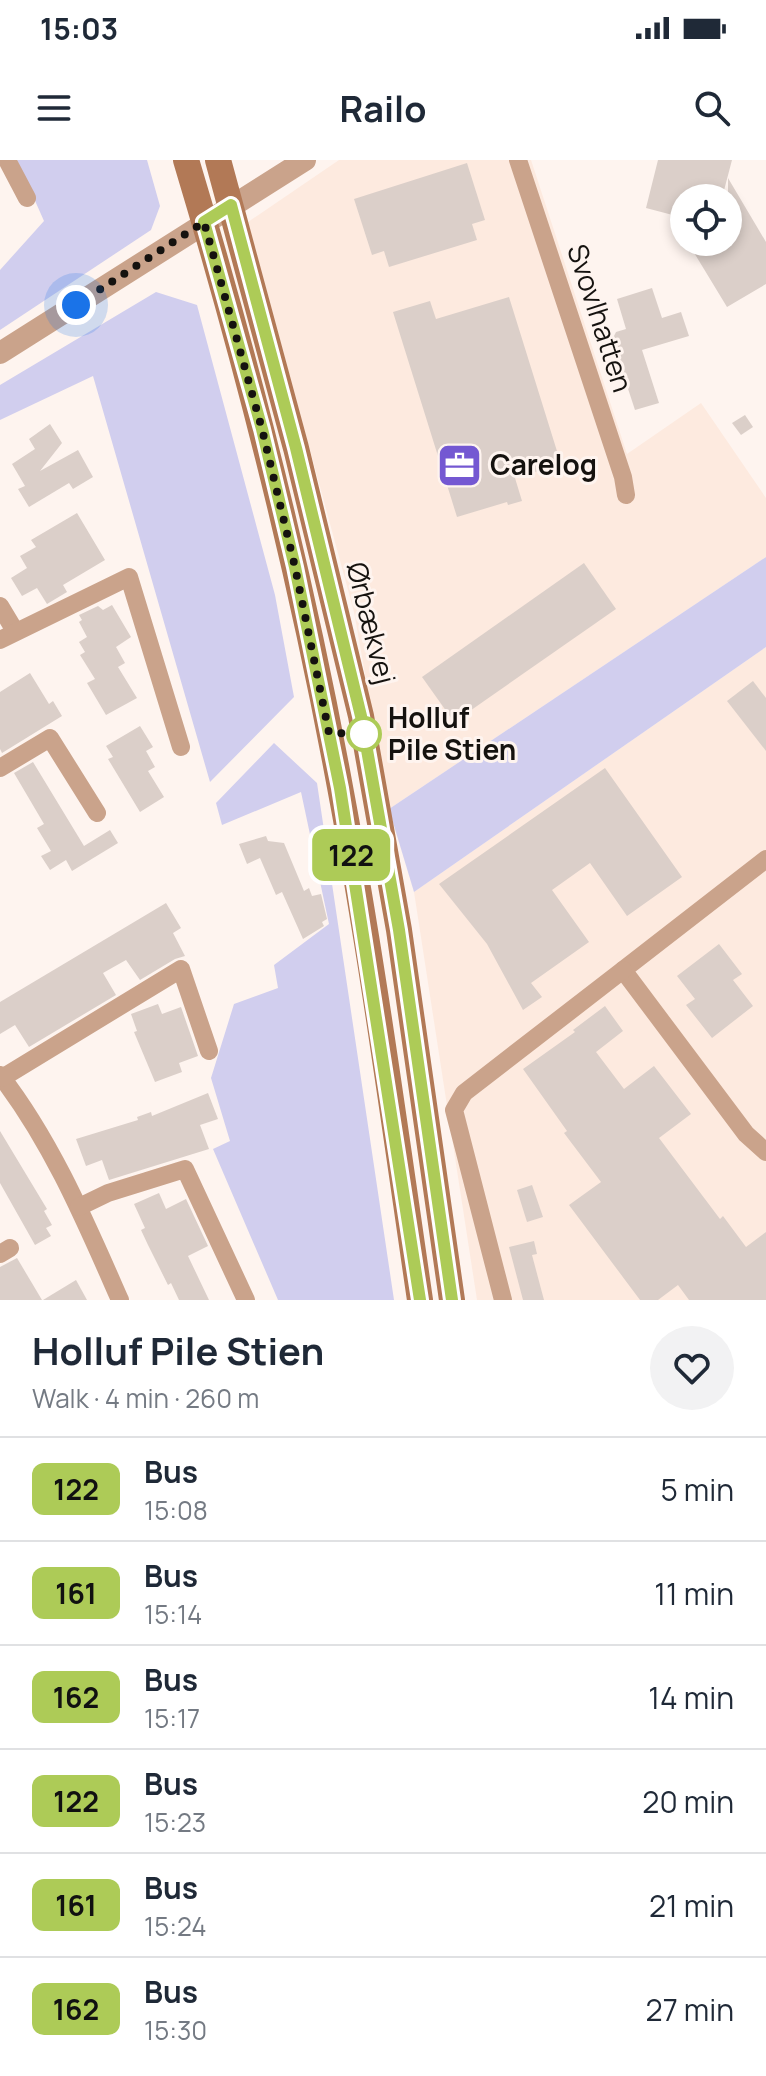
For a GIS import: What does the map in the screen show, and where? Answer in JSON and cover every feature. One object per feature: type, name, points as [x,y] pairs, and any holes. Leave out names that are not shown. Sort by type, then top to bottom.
[{"type":"main road","points":[[186,160],[262,429],[295,567],[340,788],[420,1300]]},
{"type":"main road","name":"Ørbækvej","points":[[218,160],[296,448],[361,716],[399,930],[452,1300]]},
{"type":"street","points":[[0,353],[305,160]]},
{"type":"street","name":"Svovlhatten","points":[[518,160],[623,477],[626,495]]},
{"type":"street","points":[[11,161],[27,198]]},
{"type":"street","points":[[0,606],[8,636],[129,577],[181,747]]},
{"type":"street","points":[[0,768],[50,738],[97,813]]},
{"type":"street","points":[[503,1300],[454,1110],[464,1093],[766,859]]},
{"type":"street","points":[[120,1300],[79,1207],[1,1076],[181,969],[209,1051]]},
{"type":"street","points":[[623,970],[746,1134],[766,1152]]},
{"type":"street","points":[[79,1207],[108,1193],[185,1169],[246,1300]]},
{"type":"shaded area","points":[[17,160],[147,160],[160,206],[151,230],[0,330],[0,270],[44,221]]},
{"type":"shaded area","points":[[339,160],[531,160],[627,454],[701,403],[766,498],[766,557],[389,809],[354,612],[248,222]]},
{"type":"shaded area","points":[[156,292],[197,305],[275,595],[294,697],[210,782],[93,376],[0,420],[0,385]]},
{"type":"shaded area","points":[[766,557],[766,647],[414,892],[389,809]]},
{"type":"shaded area","points":[[766,647],[766,1300],[477,1300],[414,892]]},
{"type":"shaded area","points":[[274,743],[317,783],[394,1300],[278,1300],[213,1149],[230,1141],[211,1078],[234,1004],[278,988],[274,965],[329,924],[301,792],[222,825],[216,803]]},
{"type":"building","points":[[658,160],[732,160],[726,184],[670,184],[670,214],[646,208]]},
{"type":"building","points":[[467,163],[485,220],[472,224],[477,240],[389,267],[384,251],[372,255],[354,199]]},
{"type":"building","points":[[742,202],[766,242],[766,284],[727,307],[696,256],[742,256]]},
{"type":"building","points":[[652,288],[662,318],[681,312],[689,336],[642,350],[659,403],[635,410],[612,340],[616,332],[626,329],[617,299]]},
{"type":"building","points":[[509,297],[561,464],[515,478],[522,501],[508,505],[507,502],[457,517],[393,312],[430,301],[436,319]]},
{"type":"building","points":[[745,415],[753,427],[741,435],[732,423]]},
{"type":"building","points":[[50,424],[62,443],[40,471],[78,450],[93,477],[73,489],[69,483],[29,507],[18,489],[25,486],[12,464],[35,449],[29,439]]},
{"type":"building","points":[[77,513],[105,560],[63,585],[67,592],[47,604],[37,588],[22,596],[11,578],[27,568],[20,556],[36,547],[31,540]]},
{"type":"building","points":[[584,563],[616,609],[454,722],[422,677]]},
{"type":"building","points":[[112,605],[131,637],[116,647],[125,663],[118,667],[137,698],[106,715],[87,683],[95,679],[80,655],[85,652],[79,642],[87,637],[79,615],[98,606],[103,610]]},
{"type":"building","points":[[30,673],[49,704],[53,701],[62,716],[2,753],[0,692]]},
{"type":"building","points":[[753,681],[766,698],[766,751],[727,701]]},
{"type":"building","points":[[140,726],[153,747],[146,751],[155,767],[148,771],[164,797],[140,812],[108,759],[113,757],[106,746]]},
{"type":"building","points":[[33,762],[84,846],[110,830],[118,843],[72,871],[66,860],[50,870],[41,856],[51,851],[37,828],[44,824],[14,773]]},
{"type":"building","points":[[605,768],[682,877],[627,916],[590,863],[552,890],[589,942],[531,983],[542,997],[523,1010],[487,944],[439,884]]},
{"type":"building","points":[[266,836],[268,841],[284,843],[304,891],[309,888],[312,896],[321,894],[327,919],[322,922],[324,926],[303,939],[282,892],[276,895],[260,858],[247,864],[239,844]]},
{"type":"building","points":[[166,903],[181,928],[173,933],[185,956],[140,980],[126,960],[103,973],[116,995],[29,1047],[15,1025],[0,1034],[0,1002]]},
{"type":"building","points":[[719,944],[742,974],[733,980],[753,1006],[712,1038],[686,1005],[695,999],[677,976]]},
{"type":"building","points":[[158,1004],[162,1014],[181,1007],[198,1056],[179,1063],[182,1072],[155,1082],[134,1032],[137,1031],[131,1014]]},
{"type":"building","points":[[605,1006],[623,1031],[596,1052],[624,1089],[654,1066],[691,1114],[659,1138],[720,1219],[723,1216],[746,1247],[766,1232],[766,1300],[689,1300],[678,1285],[658,1300],[640,1300],[569,1205],[601,1182],[564,1133],[567,1131],[523,1069]]},
{"type":"building","points":[[208,1093],[218,1119],[200,1125],[209,1149],[109,1180],[102,1160],[86,1166],[76,1139],[138,1120],[137,1117],[151,1112],[152,1116]]},
{"type":"building","points":[[0,1131],[47,1209],[44,1211],[52,1225],[46,1228],[51,1236],[35,1245],[0,1183]]},
{"type":"building","points":[[532,1185],[543,1217],[527,1222],[517,1190]]},
{"type":"building","points":[[159,1193],[166,1209],[186,1199],[208,1246],[188,1256],[209,1300],[179,1300],[148,1245],[141,1230],[145,1228],[134,1204]]},
{"type":"building","points":[[534,1241],[537,1254],[532,1255],[544,1300],[523,1300],[509,1247]]},
{"type":"building","points":[[17,1258],[42,1300],[0,1300],[0,1267]]},
{"type":"building","points":[[76,1280],[87,1300],[43,1300]]},
{"type":"bus line","name":"122","points":[[420,1300],[340,788],[295,567],[262,429],[204,222],[231,205],[296,448],[361,716],[399,930],[452,1300]]},
{"type":"place","name":"Carelog","points":[[459,465]]},
{"type":"place","name":"Holluf Pile Stien","points":[[364,734]]},
{"type":"route","points":[[76,305],[204,222],[262,429],[295,567],[329,733],[364,734]]}]
